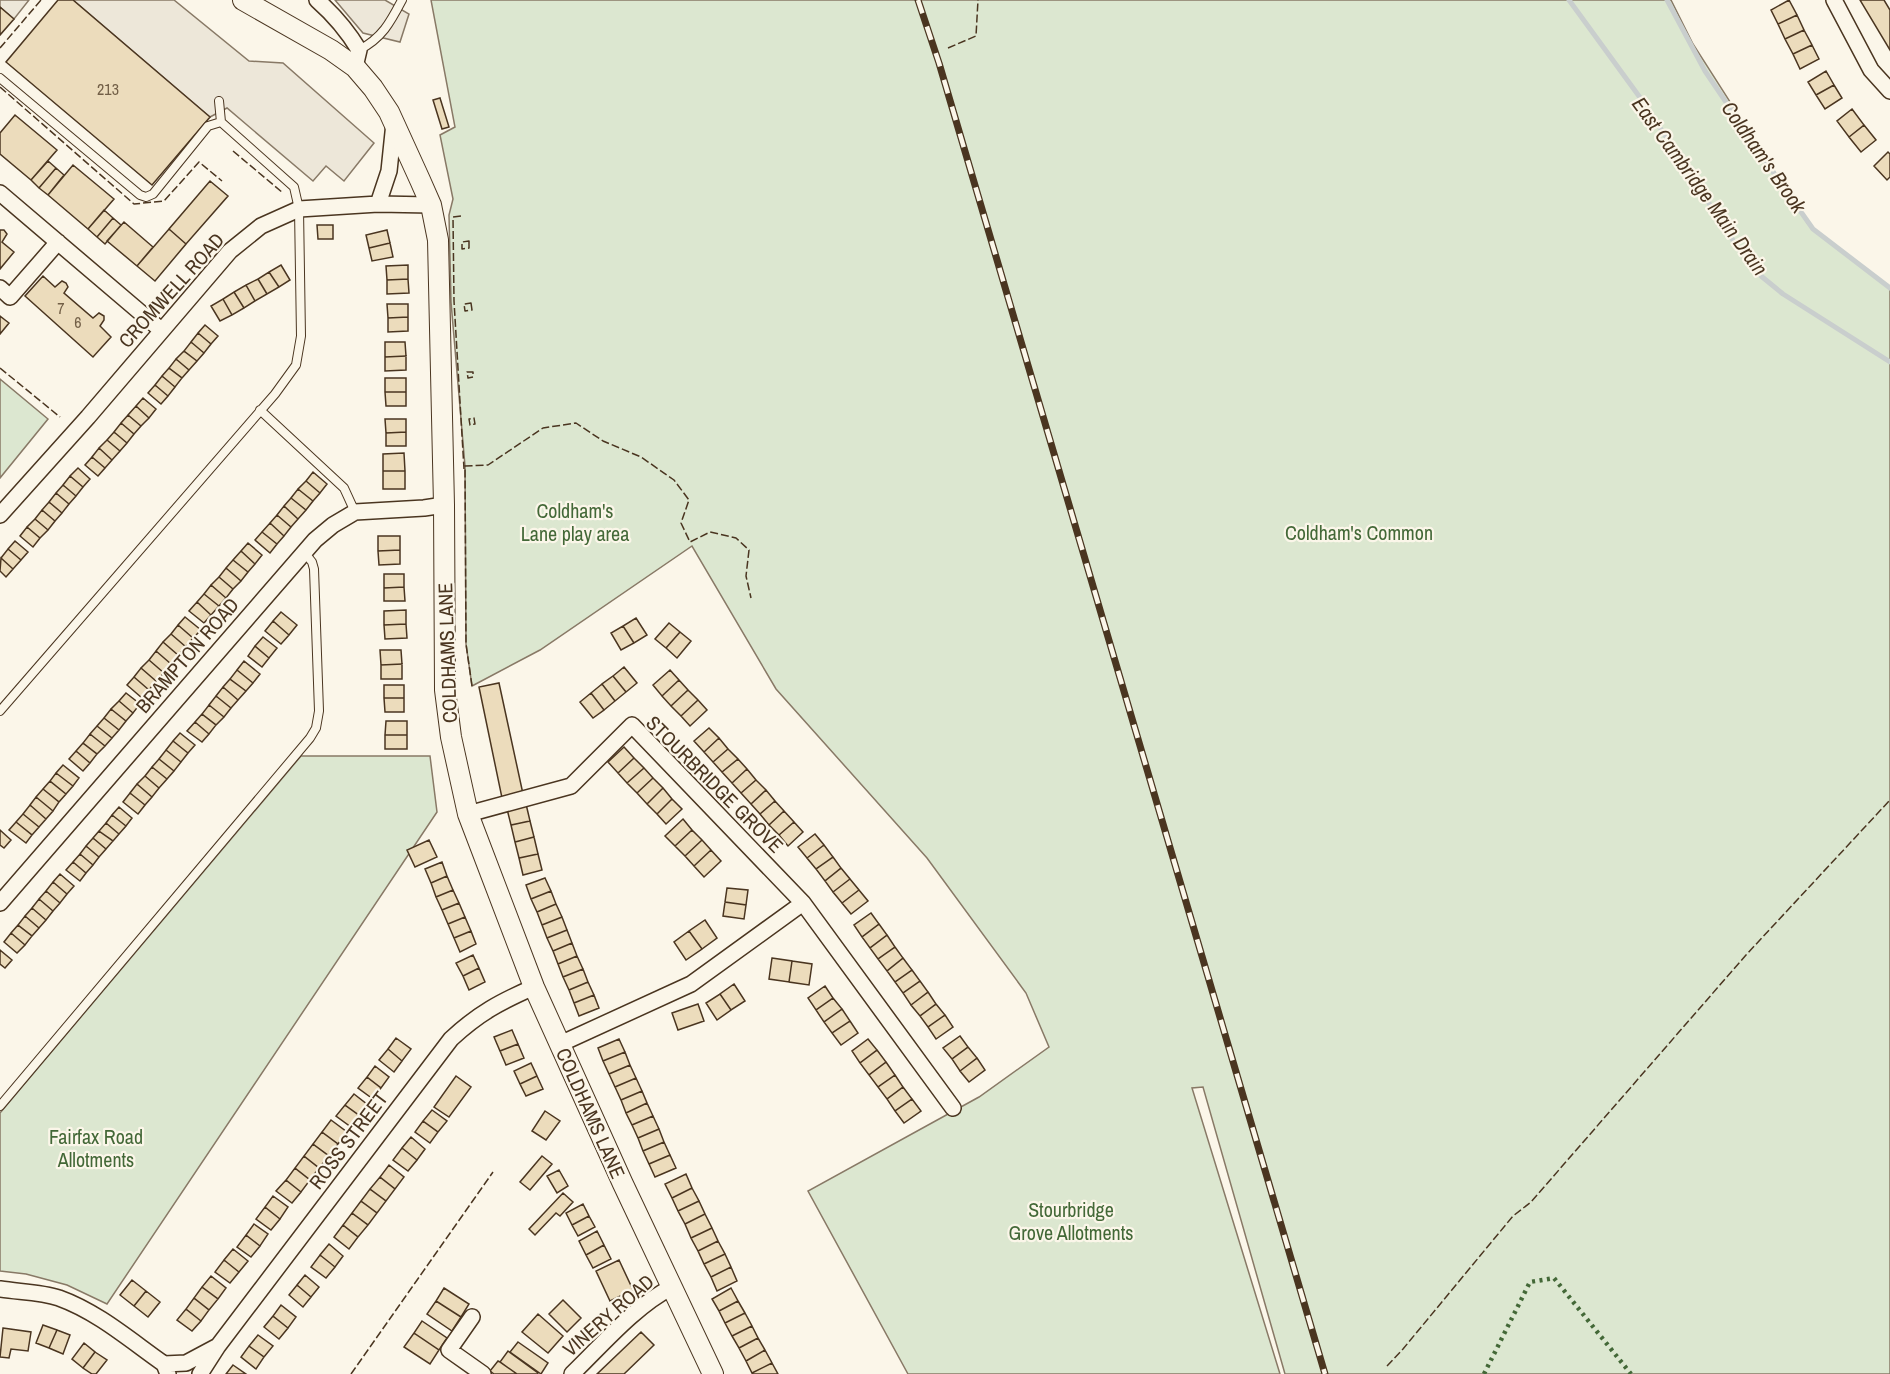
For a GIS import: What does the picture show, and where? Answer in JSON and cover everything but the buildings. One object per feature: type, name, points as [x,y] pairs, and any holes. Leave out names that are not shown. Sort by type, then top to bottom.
[{"type":"street","name":"COLDHAMS LANE","points":[[243,0],[332,50],[357,59],[389,112],[431,206],[438,240],[444,504],[445,690],[451,737],[468,814],[534,987],[623,1184],[713,1374]]},
{"type":"street","points":[[317,0],[334,15],[348,33],[357,59]]},
{"type":"street","points":[[1834,0],[1871,70],[1890,91]]},
{"type":"street","points":[[378,204],[389,171],[394,123]]},
{"type":"street","points":[[0,193],[161,330]]},
{"type":"street","name":"CROMWELL ROAD","points":[[0,515],[88,417],[230,251],[261,226],[299,209],[378,204],[431,206]]},
{"type":"street","points":[[0,288],[10,297],[58,242]]},
{"type":"street","name":"BRAMPTON ROAD","points":[[0,903],[315,540],[333,525],[355,512],[424,508],[444,504]]},
{"type":"street","name":"STOURBRIDGE GROVE","points":[[468,814],[572,786],[632,726],[802,903],[953,1108]]},
{"type":"street","points":[[560,1044],[691,984],[802,903]]},
{"type":"street","name":"ROSS STREET","points":[[200,1374],[218,1346],[452,1039],[472,1020],[494,1005],[534,987]]},
{"type":"street","name":"VINERY ROAD","points":[[572,1374],[643,1307],[657,1295],[672,1287]]},
{"type":"street","points":[[0,1288],[56,1298],[76,1305],[93,1314],[166,1369]]},
{"type":"street","points":[[472,1317],[449,1350],[483,1374]]},
{"type":"street","name":"ROSS STREET","points":[[166,1369],[186,1363],[218,1346]]},
{"type":"lane","points":[[357,59],[388,26],[402,0]]},
{"type":"lane","points":[[0,78],[131,188],[146,197],[153,194],[208,126],[221,122]]},
{"type":"lane","points":[[0,711],[275,394],[296,365],[301,336],[299,209],[294,187],[221,122],[219,101]]},
{"type":"lane","points":[[260,410],[344,488],[355,512]]},
{"type":"lane","points":[[0,1106],[310,738],[316,728],[318,699],[314,569],[312,562],[304,552]]},
{"type":"green space","name":"Coldham's Common","points":[[431,0],[1671,0],[1693,44],[1808,224],[1890,288],[1890,1374],[1285,1374],[1203,1087],[1192,1088],[1280,1374],[908,1374],[808,1191],[979,1097],[1049,1047],[1026,993],[927,858],[776,689],[692,546],[540,650],[472,686],[466,644],[465,466],[451,302],[449,215],[453,199],[440,135],[455,127]]},
{"type":"green space","points":[[0,379],[48,419],[0,478]]},
{"type":"green space","name":"Fairfax Road Allotments","points":[[301,756],[430,756],[437,812],[107,1304],[67,1285],[26,1274],[0,1271],[0,1113]]},
{"type":"shaded area","points":[[0,0],[29,0],[14,19],[0,7]]},
{"type":"shaded area","points":[[73,0],[174,0],[249,61],[283,63],[374,143],[344,181],[326,166],[313,181],[227,108],[210,117]]},
{"type":"shaded area","points":[[335,0],[385,0],[409,14],[400,42],[363,33]]},
{"type":"waterway","name":"East Cambridge Main Drain","points":[[1569,0],[1644,103],[1740,251],[1761,276],[1783,294],[1890,362]]},
{"type":"waterway","name":"Coldham's Brook","points":[[1667,0],[1705,71],[1813,229],[1890,288]]},
{"type":"railway","points":[[918,0],[939,63],[1325,1374]]},
{"type":"hedge","points":[[1484,1374],[1530,1282],[1554,1278],[1631,1374]]},
{"type":"fence","points":[[0,48],[41,0]]},
{"type":"fence","points":[[948,48],[976,36],[978,0]]},
{"type":"fence","points":[[0,87],[134,204],[164,201],[199,162],[222,181]]},
{"type":"fence","points":[[233,151],[283,193]]},
{"type":"fence","points":[[461,216],[453,217],[454,301],[464,469]]},
{"type":"fence","points":[[469,241],[469,248],[462,249],[462,242],[469,241]]},
{"type":"fence","points":[[471,303],[472,310],[465,311],[464,304],[471,303]]},
{"type":"fence","points":[[0,368],[60,417]]},
{"type":"fence","points":[[467,372],[473,372],[473,377],[468,378],[467,372]]},
{"type":"fence","points":[[474,418],[475,424],[470,425],[469,419],[474,418]]},
{"type":"fence","points":[[472,686],[466,644],[465,466],[488,465],[543,428],[576,423],[603,441],[641,457],[674,480],[689,500],[681,523],[690,542],[710,532],[736,538],[749,550],[746,576],[751,598]]},
{"type":"fence","points":[[1387,1366],[1513,1216],[1531,1202],[1746,955],[1890,800]]},
{"type":"fence","points":[[351,1374],[493,1172]]},
{"type":"park label","name":"Coldham's Lane play area","points":[[575,522]]},
{"type":"park label","name":"Stourbridge Grove Allotments","points":[[1071,1220]]}]
